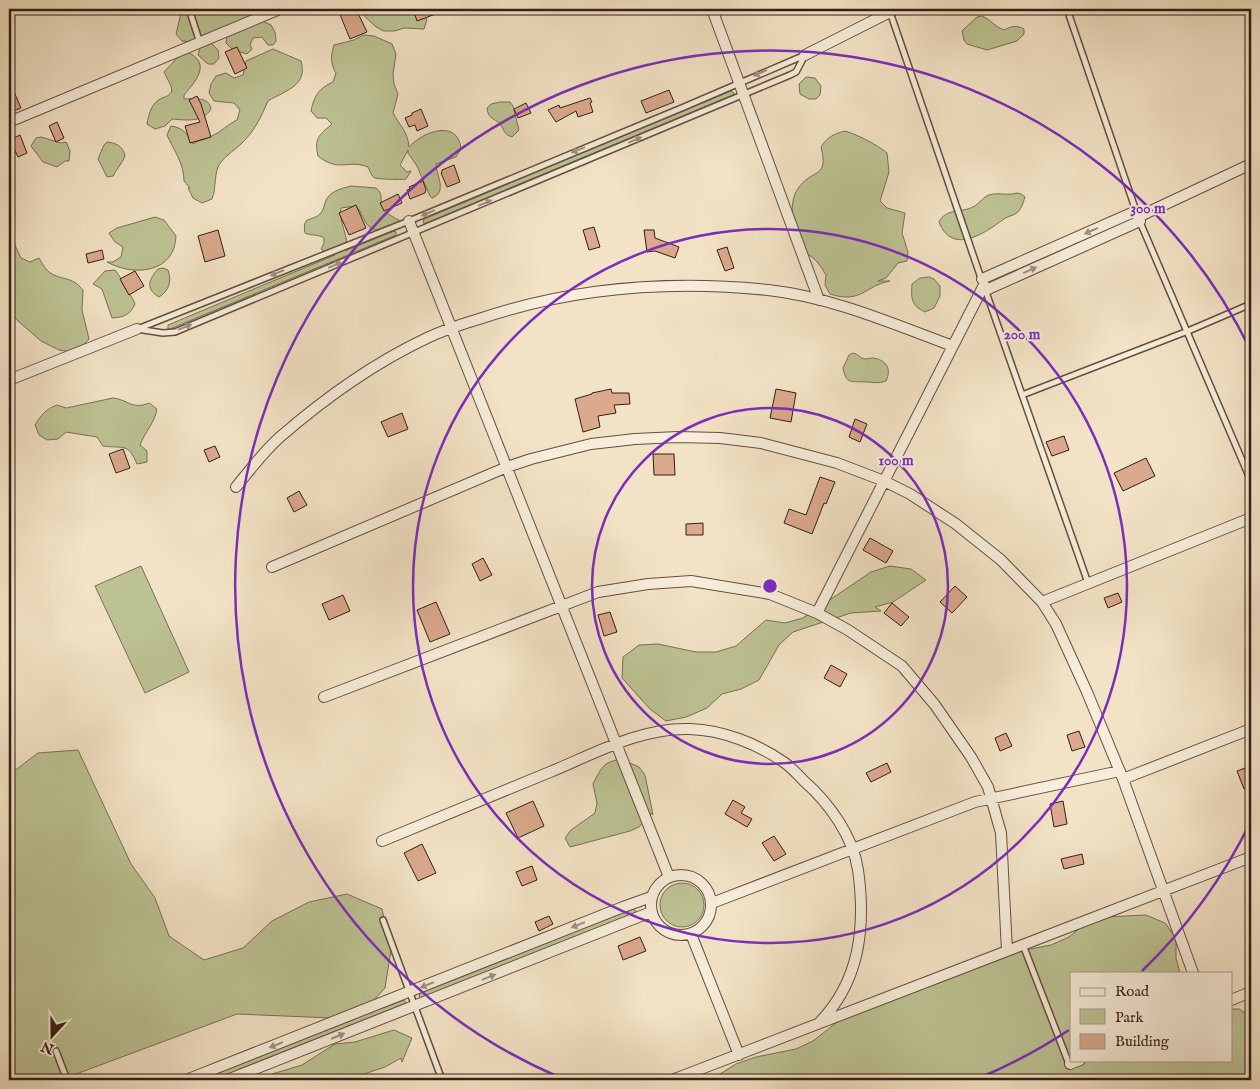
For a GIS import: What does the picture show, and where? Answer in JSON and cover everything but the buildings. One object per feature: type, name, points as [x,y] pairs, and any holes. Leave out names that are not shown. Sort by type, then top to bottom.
[{"type":"street","points":[[9,122],[280,9]]},
{"type":"street","points":[[712,9],[745,94],[819,300]]},
{"type":"street","points":[[805,55],[893,10]]},
{"type":"street","points":[[817,613],[984,285],[1251,164]]},
{"type":"street","points":[[409,221],[669,877]]},
{"type":"street","points":[[236,487],[279,438],[360,375],[427,338],[451,328],[513,308],[565,296],[616,289],[700,286],[769,290],[819,300],[877,318],[953,346]]},
{"type":"street","points":[[9,380],[137,329]]},
{"type":"street","points":[[272,568],[507,467],[591,444],[669,437],[761,442],[837,463],[884,481],[910,494],[956,524],[1002,560],[1042,602],[1056,624],[1122,775],[1193,972]]},
{"type":"street","points":[[1042,602],[1251,518]]},
{"type":"street","points":[[324,696],[598,592],[648,584],[691,581],[770,594],[817,613],[848,630],[902,666],[935,705],[971,757],[988,787],[1000,833],[1007,952]]},
{"type":"street","points":[[382,841],[642,734],[689,729],[712,731],[761,749],[786,763],[825,802],[840,826],[857,863],[862,909],[860,944],[844,987],[832,1011],[818,1024]]},
{"type":"street","points":[[712,903],[975,802],[1122,775],[1251,729]]},
{"type":"street","points":[[672,1080],[1251,858]]},
{"type":"street","points":[[678,874],[688,875],[705,885],[710,894],[712,903],[711,913],[707,922],[691,934],[681,936],[671,934],[655,922],[651,912],[651,897],[655,888],[669,877],[678,874]]},
{"type":"street","points":[[186,1080],[651,897]]},
{"type":"street","points":[[227,1080],[651,912]]},
{"type":"street","points":[[691,934],[739,1055]]},
{"type":"street","points":[[1232,1000],[1251,992]]},
{"type":"street","points":[[1070,1064],[1075,1062]]},
{"type":"lane","points":[[189,9],[200,43]]},
{"type":"lane","points":[[1067,9],[1138,216],[1251,481]]},
{"type":"lane","points":[[893,10],[984,285],[1088,583]]},
{"type":"lane","points":[[137,329],[409,221],[805,55]]},
{"type":"lane","points":[[137,329],[163,333],[175,332],[796,72],[805,55]]},
{"type":"lane","points":[[1022,395],[1188,331],[1251,304]]},
{"type":"lane","points":[[383,920],[442,1080]]},
{"type":"lane","points":[[1023,946],[1070,1064]]},
{"type":"lane","points":[[56,1051],[67,1080]]},
{"type":"green space","points":[[384,8],[402,10],[427,19],[424,29],[404,28],[395,31],[384,31],[376,27],[357,9]]},
{"type":"green space","points":[[182,9],[258,9],[255,14],[254,12],[241,24],[193,42],[182,41],[176,34]]},
{"type":"green space","points":[[982,16],[1004,30],[1014,26],[1024,29],[1024,34],[1017,41],[987,50],[967,44],[962,31],[977,17]]},
{"type":"green space","points":[[262,21],[271,25],[275,32],[276,41],[273,45],[268,45],[262,37],[253,38],[250,45],[252,49],[247,54],[233,50],[226,43],[227,36]]},
{"type":"green space","points":[[363,35],[374,36],[392,44],[396,54],[393,74],[394,84],[398,94],[393,113],[405,133],[409,147],[422,137],[439,131],[447,131],[458,139],[461,149],[456,157],[436,164],[440,188],[437,195],[432,198],[408,150],[400,165],[407,172],[411,171],[406,179],[375,178],[368,167],[355,164],[332,164],[318,156],[317,141],[332,124],[326,118],[317,118],[311,111],[318,93],[333,82],[336,73],[332,59],[334,45],[354,40]]},
{"type":"green space","points":[[211,43],[218,50],[219,58],[214,64],[208,64],[198,55],[201,45]]},
{"type":"green space","points":[[273,49],[301,61],[301,76],[294,86],[268,101],[250,134],[221,162],[217,170],[212,199],[202,203],[193,198],[188,188],[190,188],[184,181],[180,163],[167,135],[171,126],[179,128],[184,132],[193,144],[210,137],[237,120],[240,110],[234,103],[214,101],[209,93],[211,84],[216,76],[226,73],[234,78],[243,75],[246,61]]},
{"type":"green space","points":[[187,52],[195,56],[199,61],[200,67],[197,78],[184,95],[184,99],[204,100],[210,105],[211,109],[199,119],[172,119],[165,126],[155,129],[147,124],[151,109],[158,100],[168,96],[172,91],[164,72],[178,57]]},
{"type":"green space","points":[[806,77],[815,78],[821,86],[820,95],[816,99],[809,99],[800,94],[799,84]]},
{"type":"green space","points":[[731,91],[734,93],[733,95],[423,223],[424,219]]},
{"type":"green space","points":[[510,102],[513,106],[519,130],[512,137],[506,133],[488,112],[487,108],[491,104]]},
{"type":"green space","points":[[845,131],[867,140],[887,153],[889,172],[880,201],[887,208],[905,213],[902,233],[908,252],[907,261],[898,263],[886,278],[878,281],[890,281],[881,283],[856,296],[841,297],[830,294],[825,285],[826,275],[812,257],[796,246],[792,223],[793,203],[797,190],[805,181],[818,172],[823,164],[821,147],[831,136]]},
{"type":"green space","points":[[41,137],[61,143],[66,142],[70,151],[69,161],[65,161],[57,167],[43,162],[31,146],[36,138]]},
{"type":"green space","points":[[107,142],[119,146],[125,156],[113,176],[107,177],[98,159]]},
{"type":"green space","points":[[351,186],[376,188],[381,195],[384,209],[399,220],[398,225],[382,230],[373,229],[366,223],[356,206],[341,208],[341,219],[346,241],[345,251],[394,231],[396,235],[168,329],[168,325],[335,255],[321,249],[324,238],[305,233],[304,227],[306,221],[320,214],[332,193]]},
{"type":"green space","points":[[1017,193],[1025,197],[1019,211],[979,235],[960,240],[952,238],[945,232],[939,222],[950,213],[973,207],[989,195]]},
{"type":"green space","points":[[155,217],[164,220],[176,236],[174,248],[169,258],[161,264],[140,270],[118,267],[107,262],[113,262],[121,257],[123,247],[115,242],[109,233],[117,228]]},
{"type":"green space","points":[[9,232],[21,258],[30,262],[39,258],[50,273],[71,281],[83,290],[82,310],[89,339],[72,352],[59,350],[41,341],[18,321],[9,310]]},
{"type":"green space","points":[[158,269],[168,270],[170,282],[165,292],[159,297],[152,291],[150,284],[152,276]]},
{"type":"green space","points":[[115,270],[135,304],[126,315],[112,318],[102,289],[93,284],[105,271]]},
{"type":"green space","points":[[929,277],[934,279],[940,286],[940,296],[934,308],[925,312],[914,304],[912,284],[920,278]]},
{"type":"green space","points":[[853,353],[861,358],[873,358],[887,365],[888,376],[886,381],[876,383],[848,380],[843,368],[849,355]]},
{"type":"green space","points":[[113,398],[134,405],[149,403],[157,409],[140,445],[147,451],[147,462],[137,464],[128,449],[103,446],[97,437],[66,432],[58,439],[47,440],[39,435],[35,425],[39,418],[50,408],[57,405],[66,408]]},
{"type":"green space","points":[[141,566],[189,672],[145,693],[95,586]]},
{"type":"green space","points":[[890,566],[911,569],[926,580],[893,602],[875,607],[881,611],[851,613],[793,632],[779,645],[759,680],[741,689],[722,694],[707,708],[686,717],[666,721],[650,709],[622,678],[623,657],[639,645],[658,644],[696,652],[716,652],[736,646],[766,620],[785,623],[803,618],[871,572]]},
{"type":"green space","points":[[78,750],[131,864],[155,898],[169,936],[204,960],[243,948],[272,921],[309,902],[347,894],[382,909],[391,950],[385,988],[358,1017],[404,1000],[406,1003],[213,1080],[201,1080],[355,1019],[237,1014],[60,1080],[9,1080],[9,775],[38,753]]},
{"type":"green space","points":[[621,759],[639,767],[645,775],[653,815],[651,813],[639,827],[630,831],[570,847],[565,838],[571,830],[595,813],[597,803],[593,784],[598,774],[606,764]]},
{"type":"green space","points":[[682,883],[694,887],[700,893],[704,905],[700,917],[694,923],[682,927],[670,923],[664,917],[660,905],[664,893],[670,887]]},
{"type":"green space","points":[[633,909],[636,911],[635,913],[421,998],[419,997],[420,993]]},
{"type":"green space","points":[[1146,915],[1165,923],[1176,938],[1176,958],[1180,972],[1070,972],[1070,1062],[1232,1062],[1232,1009],[1239,1009],[1251,1017],[1251,1080],[692,1080],[720,1074],[736,1064],[756,1057],[796,1049],[813,1041],[845,1016],[994,956],[1051,945],[1069,937],[1086,923],[1105,917]]},
{"type":"green space","points":[[394,1030],[412,1038],[402,1062],[401,1058],[385,1067],[346,1080],[257,1080],[302,1065],[335,1044],[355,1042]]}]
